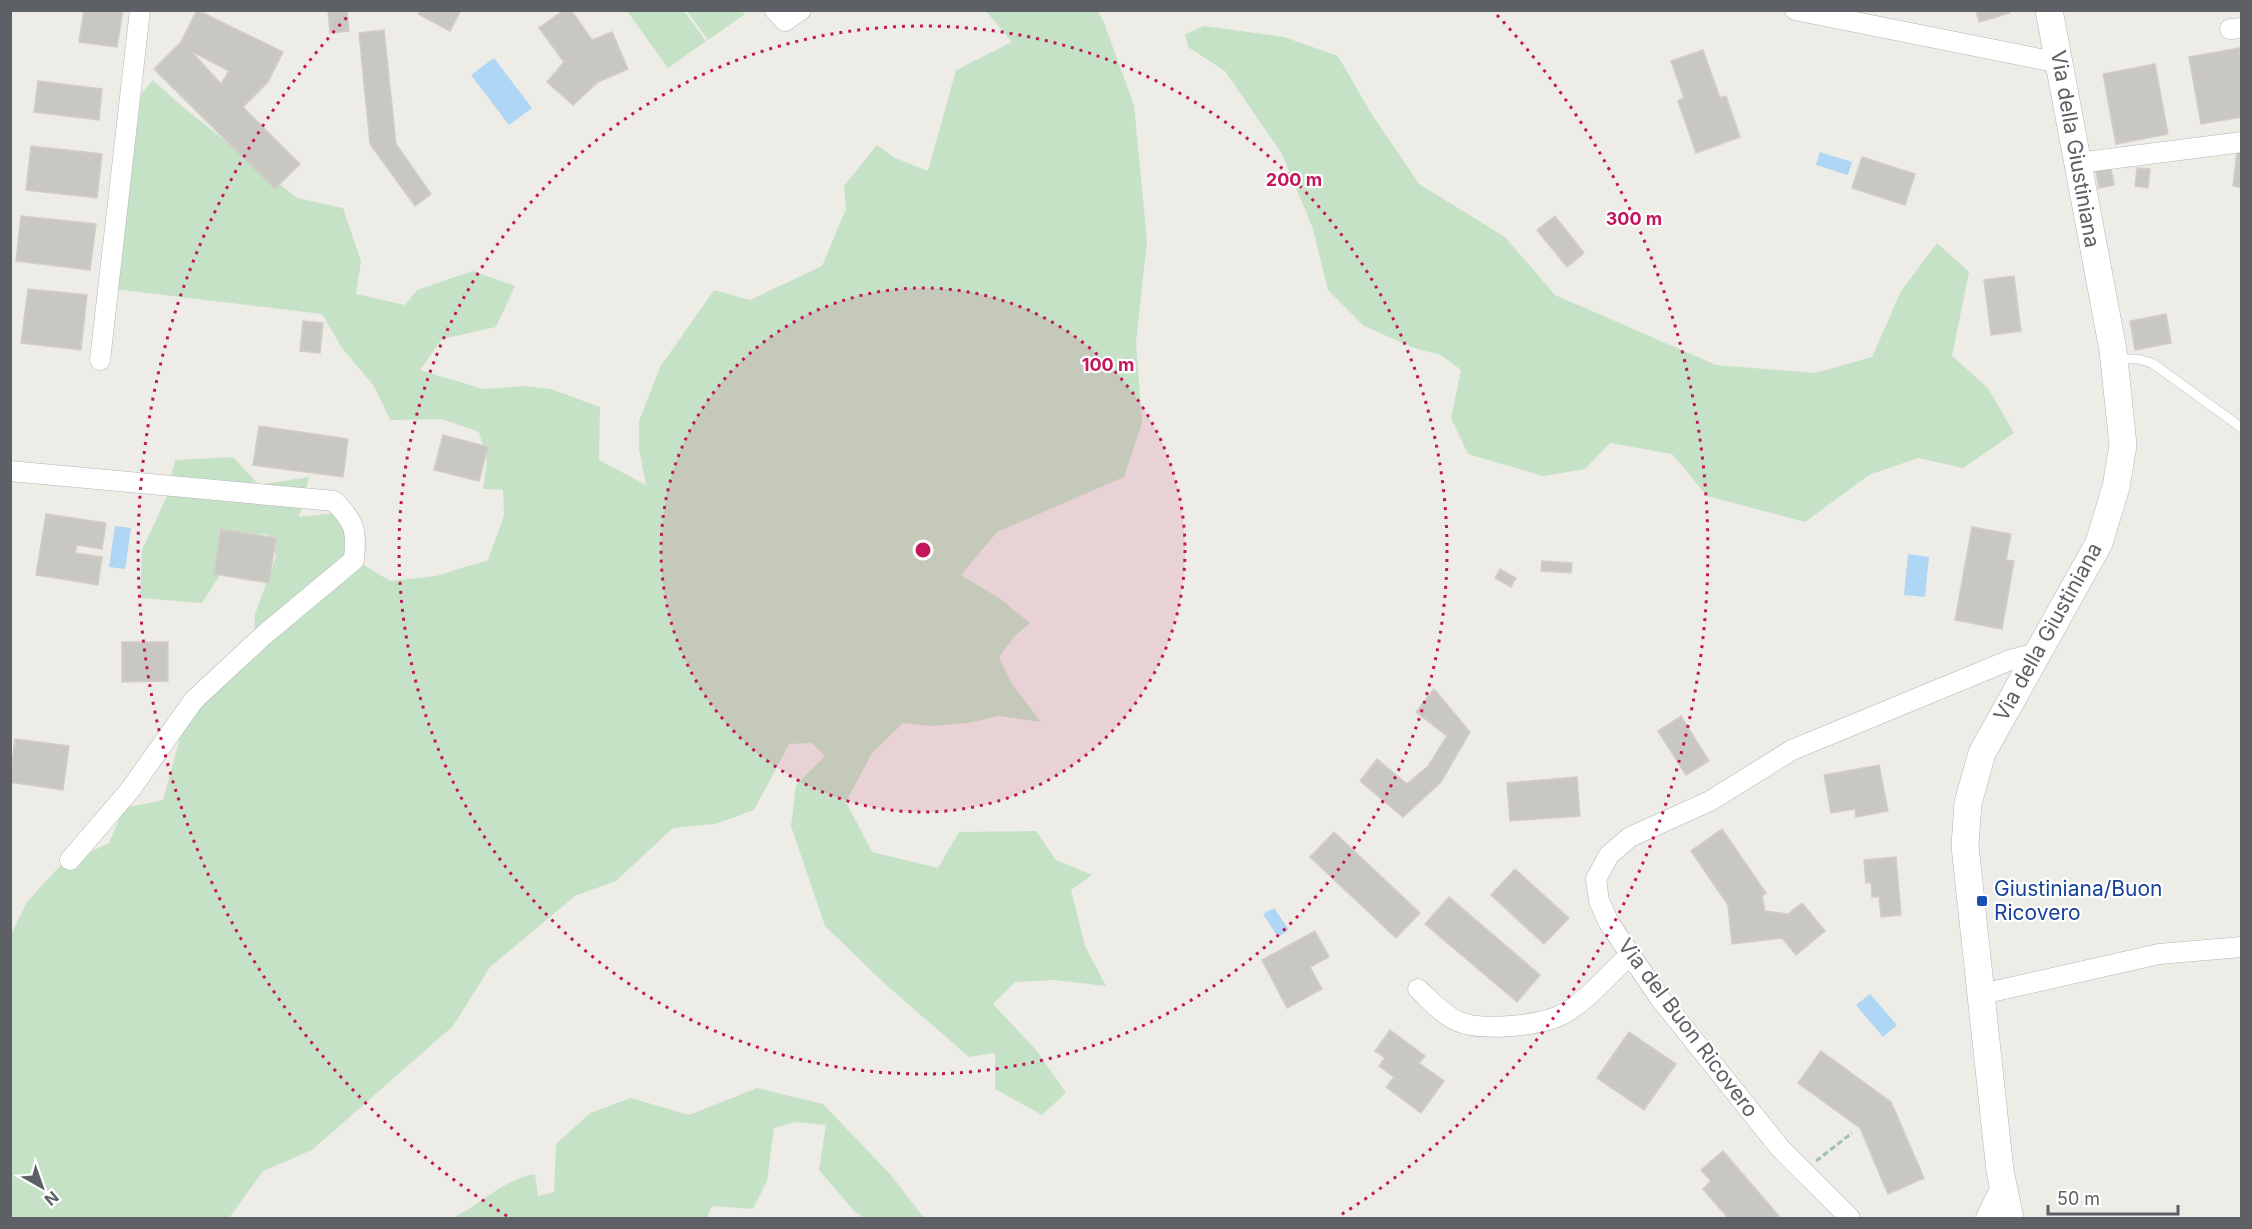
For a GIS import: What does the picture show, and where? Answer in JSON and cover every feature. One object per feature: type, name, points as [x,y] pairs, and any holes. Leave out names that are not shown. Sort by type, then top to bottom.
[{"type":"street","points":[[100,360],[140,10]]},
{"type":"street","points":[[778,14],[785,21],[801,10]]},
{"type":"street","points":[[1796,10],[2060,63]]},
{"type":"street","name":"Via della Giustiniana","points":[[2010,1218],[2002,1185],[1965,846],[1968,803],[1982,753],[2099,543],[2116,486],[2123,445],[2114,359],[2049,10]]},
{"type":"street","points":[[2078,163],[2241,142]]},
{"type":"street","points":[[10,471],[334,501],[346,514],[356,533],[354,560],[264,634],[194,700],[130,790],[70,860]]},
{"type":"street","name":"Via del Buon Ricovero","points":[[1850,1218],[1780,1148],[1680,1024],[1630,955],[1609,923],[1597,892],[1599,871],[1619,844],[1647,828],[1710,801],[1805,744],[1971,678],[2010,660],[2037,653]]},
{"type":"street","name":"Via del Buon Ricovero","points":[[1971,678],[1999,679],[2017,687]]},
{"type":"street","points":[[1982,994],[2159,954],[2241,948]]},
{"type":"street","points":[[1418,989],[1448,1016],[1462,1023],[1478,1026],[1531,1024],[1557,1017],[1570,1010],[1630,955]]},
{"type":"street","points":[[1986,1218],[2002,1185]]},
{"type":"lane","points":[[2114,359],[2138,359],[2151,363],[2241,428]]},
{"type":"path","points":[[1803,1171],[1852,1133]]},
{"type":"green space","points":[[627,11],[684,11],[706,41],[668,68]]},
{"type":"green space","points":[[687,11],[742,11],[745,14],[708,40]]},
{"type":"green space","points":[[986,11],[1098,11],[1104,23],[1134,105],[1147,241],[1136,343],[1142,423],[1124,477],[997,532],[961,575],[1002,600],[1030,623],[1014,637],[999,657],[1012,684],[1041,722],[999,716],[968,723],[931,726],[903,723],[872,753],[846,802],[872,852],[938,868],[959,832],[1036,831],[1056,860],[1092,875],[1071,890],[1085,946],[1106,986],[1055,980],[1015,982],[993,1004],[1036,1050],[1066,1093],[1042,1115],[995,1089],[995,1053],[969,1057],[885,984],[825,926],[791,826],[796,785],[825,756],[812,743],[789,744],[754,810],[715,824],[673,828],[616,881],[575,896],[490,967],[453,1026],[312,1150],[263,1171],[229,1218],[11,1218],[10,937],[27,902],[59,867],[109,843],[124,808],[163,800],[189,705],[254,643],[255,614],[276,557],[268,535],[230,532],[228,562],[202,603],[140,598],[142,550],[167,496],[175,460],[233,457],[259,485],[309,477],[299,517],[346,512],[354,559],[390,581],[436,576],[488,560],[504,516],[503,490],[483,489],[487,461],[479,432],[442,419],[390,420],[374,386],[342,348],[322,314],[114,289],[135,101],[153,80],[184,108],[297,198],[343,208],[361,261],[356,294],[405,305],[417,290],[473,271],[515,286],[496,327],[442,339],[420,370],[483,389],[524,386],[551,389],[600,407],[599,460],[646,485],[639,449],[639,421],[660,367],[714,290],[750,300],[822,266],[846,209],[844,186],[877,145],[895,158],[928,171],[956,70],[1012,42]]},
{"type":"green space","points":[[1204,26],[1284,37],[1338,56],[1371,113],[1419,184],[1505,237],[1555,295],[1716,365],[1815,373],[1872,357],[1901,291],[1937,243],[1969,272],[1952,356],[1988,388],[2014,433],[1963,468],[1918,458],[1869,475],[1805,522],[1707,496],[1672,454],[1610,443],[1585,469],[1543,476],[1468,454],[1451,418],[1461,370],[1441,355],[1414,348],[1364,326],[1328,290],[1313,229],[1282,154],[1225,71],[1188,47],[1185,34]]},
{"type":"green space","points":[[757,1088],[823,1104],[890,1174],[924,1218],[865,1218],[855,1212],[819,1170],[826,1125],[796,1122],[774,1128],[767,1181],[753,1209],[712,1206],[707,1218],[452,1218],[502,1187],[523,1177],[535,1174],[538,1196],[554,1192],[556,1144],[590,1113],[631,1098],[689,1115]]},
{"type":"water","points":[[494,58],[532,108],[509,125],[471,75]]},
{"type":"water","points":[[1820,152],[1852,162],[1848,175],[1816,165]]},
{"type":"water","points":[[115,526],[131,528],[125,569],[109,567]]},
{"type":"water","points":[[1908,554],[1929,557],[1925,597],[1904,595]]},
{"type":"water","points":[[1274,908],[1289,930],[1278,937],[1263,914]]},
{"type":"water","points":[[1870,994],[1897,1025],[1883,1037],[1856,1005]]},
{"type":"building","points":[[84,10],[123,10],[117,47],[79,42]]},
{"type":"building","points":[[197,10],[283,52],[268,82],[243,107],[300,164],[275,189],[154,69],[181,42]],"holes":[[[191,51],[229,71],[221,84]]]},
{"type":"building","points":[[328,10],[347,10],[349,31],[330,33]]},
{"type":"building","points":[[420,10],[461,10],[450,31],[418,14]]},
{"type":"building","points":[[564,10],[571,10],[592,40],[612,32],[628,69],[598,82],[573,105],[547,82],[564,62],[539,28]]},
{"type":"building","points":[[1976,10],[2010,10],[2010,13],[1979,22]]},
{"type":"building","points":[[384,30],[396,144],[431,194],[415,206],[370,144],[359,33]]},
{"type":"building","points":[[2240,48],[2242,117],[2201,124],[2189,57]]},
{"type":"building","points":[[1703,50],[1720,98],[1726,96],[1740,137],[1696,153],[1678,101],[1684,98],[1671,61]]},
{"type":"building","points":[[2155,64],[2168,134],[2116,144],[2103,74]]},
{"type":"building","points":[[38,81],[102,89],[99,120],[34,112]]},
{"type":"building","points":[[31,146],[102,154],[97,198],[26,190]]},
{"type":"building","points":[[2237,152],[2242,152],[2242,188],[2233,186]]},
{"type":"building","points":[[1862,157],[1915,174],[1905,205],[1852,188]]},
{"type":"building","points":[[2111,168],[2114,185],[2099,188],[2096,171]]},
{"type":"building","points":[[2137,168],[2150,169],[2148,188],[2135,186]]},
{"type":"building","points":[[21,216],[96,224],[90,270],[16,261]]},
{"type":"building","points":[[1555,216],[1584,253],[1567,267],[1537,230]]},
{"type":"building","points":[[2014,276],[2021,331],[1991,335],[1984,280]]},
{"type":"building","points":[[28,289],[87,295],[81,350],[21,343]]},
{"type":"building","points":[[2166,314],[2171,343],[2135,350],[2130,321]]},
{"type":"building","points":[[303,321],[323,323],[320,353],[300,351]]},
{"type":"building","points":[[259,426],[348,439],[343,477],[253,465]]},
{"type":"building","points":[[443,435],[488,447],[479,481],[434,470]]},
{"type":"building","points":[[46,514],[106,523],[102,549],[77,545],[75,553],[102,557],[98,585],[36,575]]},
{"type":"building","points":[[1972,527],[2011,534],[2006,560],[2014,561],[2002,629],[1955,620]]},
{"type":"building","points":[[221,529],[276,538],[269,583],[214,574]]},
{"type":"building","points":[[1542,561],[1572,563],[1571,573],[1541,571]]},
{"type":"building","points":[[1500,569],[1516,578],[1511,587],[1495,578]]},
{"type":"building","points":[[122,642],[168,642],[168,681],[122,682]]},
{"type":"building","points":[[1434,689],[1470,732],[1441,782],[1403,817],[1360,781],[1377,759],[1407,784],[1428,766],[1447,736],[1416,712]]},
{"type":"building","points":[[1681,716],[1709,761],[1686,775],[1658,731]]},
{"type":"building","points":[[15,739],[69,746],[63,790],[10,782]]},
{"type":"building","points":[[1879,765],[1888,811],[1856,817],[1855,809],[1831,813],[1824,775]]},
{"type":"building","points":[[1577,777],[1580,816],[1510,821],[1507,783]]},
{"type":"building","points":[[1722,829],[1766,893],[1762,896],[1765,911],[1788,914],[1802,903],[1825,931],[1796,955],[1782,938],[1732,944],[1728,905],[1691,851]]},
{"type":"building","points":[[1334,832],[1420,913],[1396,938],[1310,857]]},
{"type":"building","points":[[1896,857],[1901,915],[1881,917],[1879,897],[1872,897],[1871,882],[1866,883],[1864,860]]},
{"type":"building","points":[[1515,869],[1569,918],[1544,944],[1491,895]]},
{"type":"building","points":[[1449,897],[1540,975],[1517,1002],[1425,924]]},
{"type":"building","points":[[1315,931],[1329,957],[1310,967],[1322,989],[1287,1008],[1262,960]]},
{"type":"building","points":[[1390,1030],[1425,1056],[1419,1063],[1444,1081],[1421,1113],[1386,1087],[1394,1077],[1379,1066],[1385,1058],[1375,1051]]},
{"type":"building","points":[[1629,1032],[1676,1064],[1644,1110],[1597,1078]]},
{"type":"building","points":[[1821,1051],[1891,1102],[1924,1178],[1888,1194],[1860,1128],[1798,1083]]},
{"type":"building","points":[[1723,1151],[1779,1218],[1728,1218],[1703,1189],[1711,1181],[1701,1170]]},
{"type":"place","name":"Giustiniana/Buon Ricovero","points":[[1982,901]]}]
